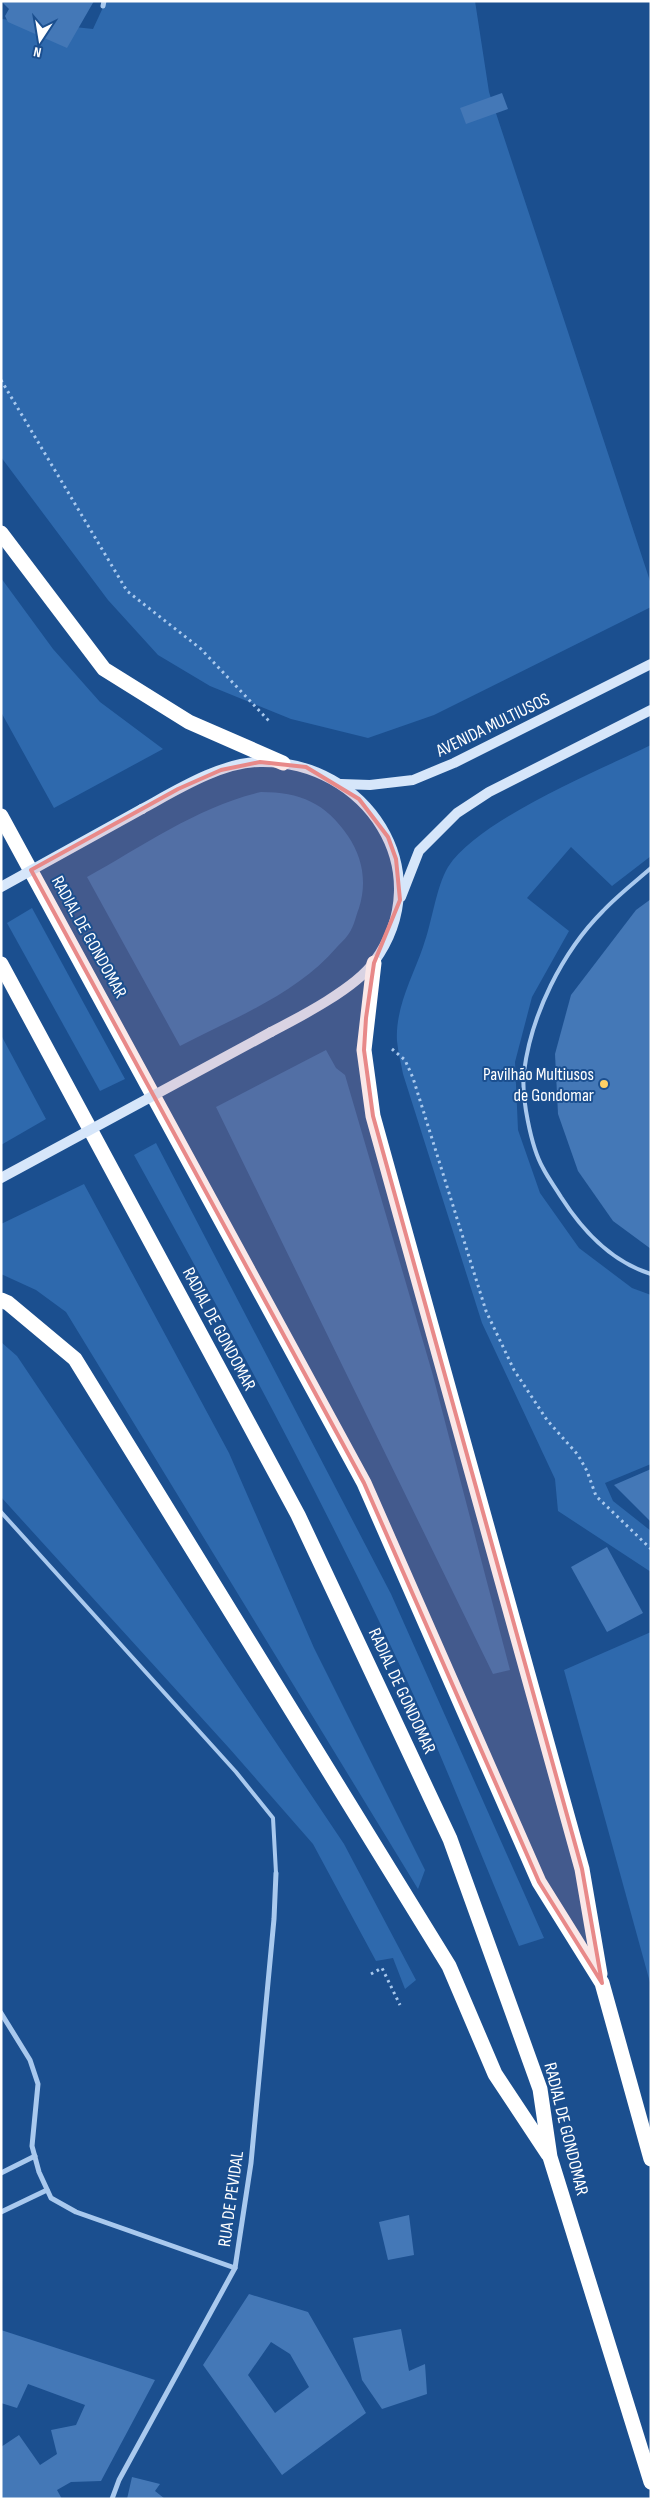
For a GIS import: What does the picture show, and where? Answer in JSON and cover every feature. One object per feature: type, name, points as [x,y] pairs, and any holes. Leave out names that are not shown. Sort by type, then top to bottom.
[{"type":"highway","points":[[1,533],[104,669],[189,722],[283,763]]},
{"type":"highway","name":"RADIAL DE GONDOMAR","points":[[1,816],[364,1483],[539,1882],[602,1983],[651,2159]]},
{"type":"highway","points":[[374,963],[364,1050],[373,1116],[582,1869],[602,1983]]},
{"type":"highway","name":"RADIAL DE GONDOMAR","points":[[1,964],[298,1515],[450,1839],[540,2089],[550,2158],[651,2482]]},
{"type":"highway","points":[[1,1300],[8,1303],[75,1360],[449,1966],[495,2074],[550,2158]]},
{"type":"main road","name":"AVENIDA MULTIUSOS","points":[[341,784],[370,785],[414,780],[454,763],[651,664]]},
{"type":"main road","points":[[1,1178],[304,1014],[357,979],[374,963],[394,924],[400,900],[419,851],[457,813],[489,792],[651,710]]},
{"type":"main road","points":[[1,887],[178,789],[238,764],[260,762],[306,767],[341,784],[360,799],[375,816],[388,837],[396,859],[400,900]]},
{"type":"street","name":"RUA DE PEVIDAL","points":[[112,2499],[119,2480],[235,2268],[251,2163],[274,1919],[276,1873]]},
{"type":"street","points":[[1,2013],[30,2060],[38,2084],[32,2146],[39,2172],[51,2198],[76,2212],[235,2268]]},
{"type":"street","points":[[1,2173],[35,2156]]},
{"type":"street","points":[[1,2212],[47,2190]]},
{"type":"lane","points":[[651,868],[602,912],[578,943],[553,981],[533,1032],[524,1073],[527,1119],[542,1167],[563,1200],[600,1246],[651,1274]]},
{"type":"lane","points":[[1,1512],[236,1772],[273,1818],[276,1873]]},
{"type":"path","points":[[1,380],[127,592],[201,649],[269,721]]},
{"type":"path","points":[[389,1047],[405,1060],[413,1078],[486,1311],[514,1370],[547,1420],[578,1455],[587,1471],[596,1496],[651,1549]]},
{"type":"path","points":[[371,1974],[382,1968],[400,2005]]},
{"type":"highlighted area","points":[[260,762],[306,767],[359,799],[388,837],[396,859],[400,900],[374,963],[366,1018],[364,1050],[373,1116],[582,1869],[602,1983],[539,1882],[364,1483],[31,870],[178,789],[221,770]]},
{"type":"shaded area","points":[[106,1],[475,1],[489,92],[651,584],[651,607],[434,715],[368,738],[291,719],[210,686],[158,655],[108,600],[1,457],[1,19],[93,29]]},
{"type":"shaded area","points":[[1,578],[53,649],[100,702],[163,749],[54,808],[1,712]]},
{"type":"shaded area","points":[[651,745],[651,856],[612,886],[571,847],[527,898],[569,931],[532,997],[515,1062],[518,1130],[540,1193],[579,1248],[632,1288],[651,1295],[651,1464],[605,1483],[613,1501],[651,1531],[651,1572],[558,1511],[555,1479],[482,1323],[403,1074],[397,1041],[397,1029],[402,1004],[423,947],[440,885],[448,867],[463,849],[485,831],[512,814],[572,782]]},
{"type":"shaded area","points":[[261,792],[300,797],[331,815],[340,825],[353,844],[360,862],[363,889],[359,908],[347,937],[321,964],[303,978],[264,1004],[180,1046],[87,877],[193,817],[238,798]]},
{"type":"shaded area","points":[[32,908],[125,1079],[100,1091],[7,923]]},
{"type":"shaded area","points":[[1,1035],[46,1119],[1,1145]]},
{"type":"shaded area","points":[[326,1050],[336,1068],[345,1075],[432,1372],[510,1670],[493,1674],[216,1107]]},
{"type":"shaded area","points":[[156,1143],[391,1594],[544,1938],[519,1946],[429,1729],[360,1583],[250,1367],[134,1155]]},
{"type":"shaded area","points":[[84,1184],[229,1453],[314,1648],[425,1870],[418,1889],[66,1312],[36,1290],[1,1274],[1,1224]]},
{"type":"shaded area","points":[[1,1342],[17,1356],[344,1844],[416,1980],[405,1989],[393,1958],[376,1961],[313,1844],[229,1748],[1,1497]]},
{"type":"shaded area","points":[[651,1632],[651,1986],[564,1670]]},
{"type":"building","points":[[1,1],[94,1],[67,48],[8,22],[5,16],[9,9]]},
{"type":"building","points":[[502,93],[508,109],[466,124],[460,108]]},
{"type":"building","name":"Pavilhão Multiusos de Gondomar","points":[[651,899],[651,1249],[613,1221],[578,1171],[558,1114],[555,1054],[571,995],[636,910]]},
{"type":"building","points":[[651,1469],[651,1522],[614,1485]]},
{"type":"building","points":[[607,1547],[643,1613],[607,1632],[571,1567]]},
{"type":"building","points":[[409,2215],[414,2255],[388,2260],[379,2222]]},
{"type":"building","points":[[249,2294],[308,2312],[366,2413],[282,2475],[203,2365]],"holes":[[[271,2342],[290,2354],[309,2387],[275,2413],[248,2375]]]},
{"type":"building","points":[[401,2329],[409,2371],[425,2364],[427,2394],[382,2409],[362,2380],[353,2338]]},
{"type":"building","points":[[1,2330],[155,2380],[101,2481],[71,2482],[57,2490],[62,2499],[1,2499],[1,2447],[19,2435],[40,2465],[57,2454],[51,2430],[76,2425],[85,2405],[28,2384],[17,2408],[1,2403]]},
{"type":"building","points":[[132,2477],[160,2484],[155,2491],[165,2499],[127,2499]]},
{"type":"place","name":"Pavilhão Multiusos de Gondomar","points":[[604,1084]]}]
